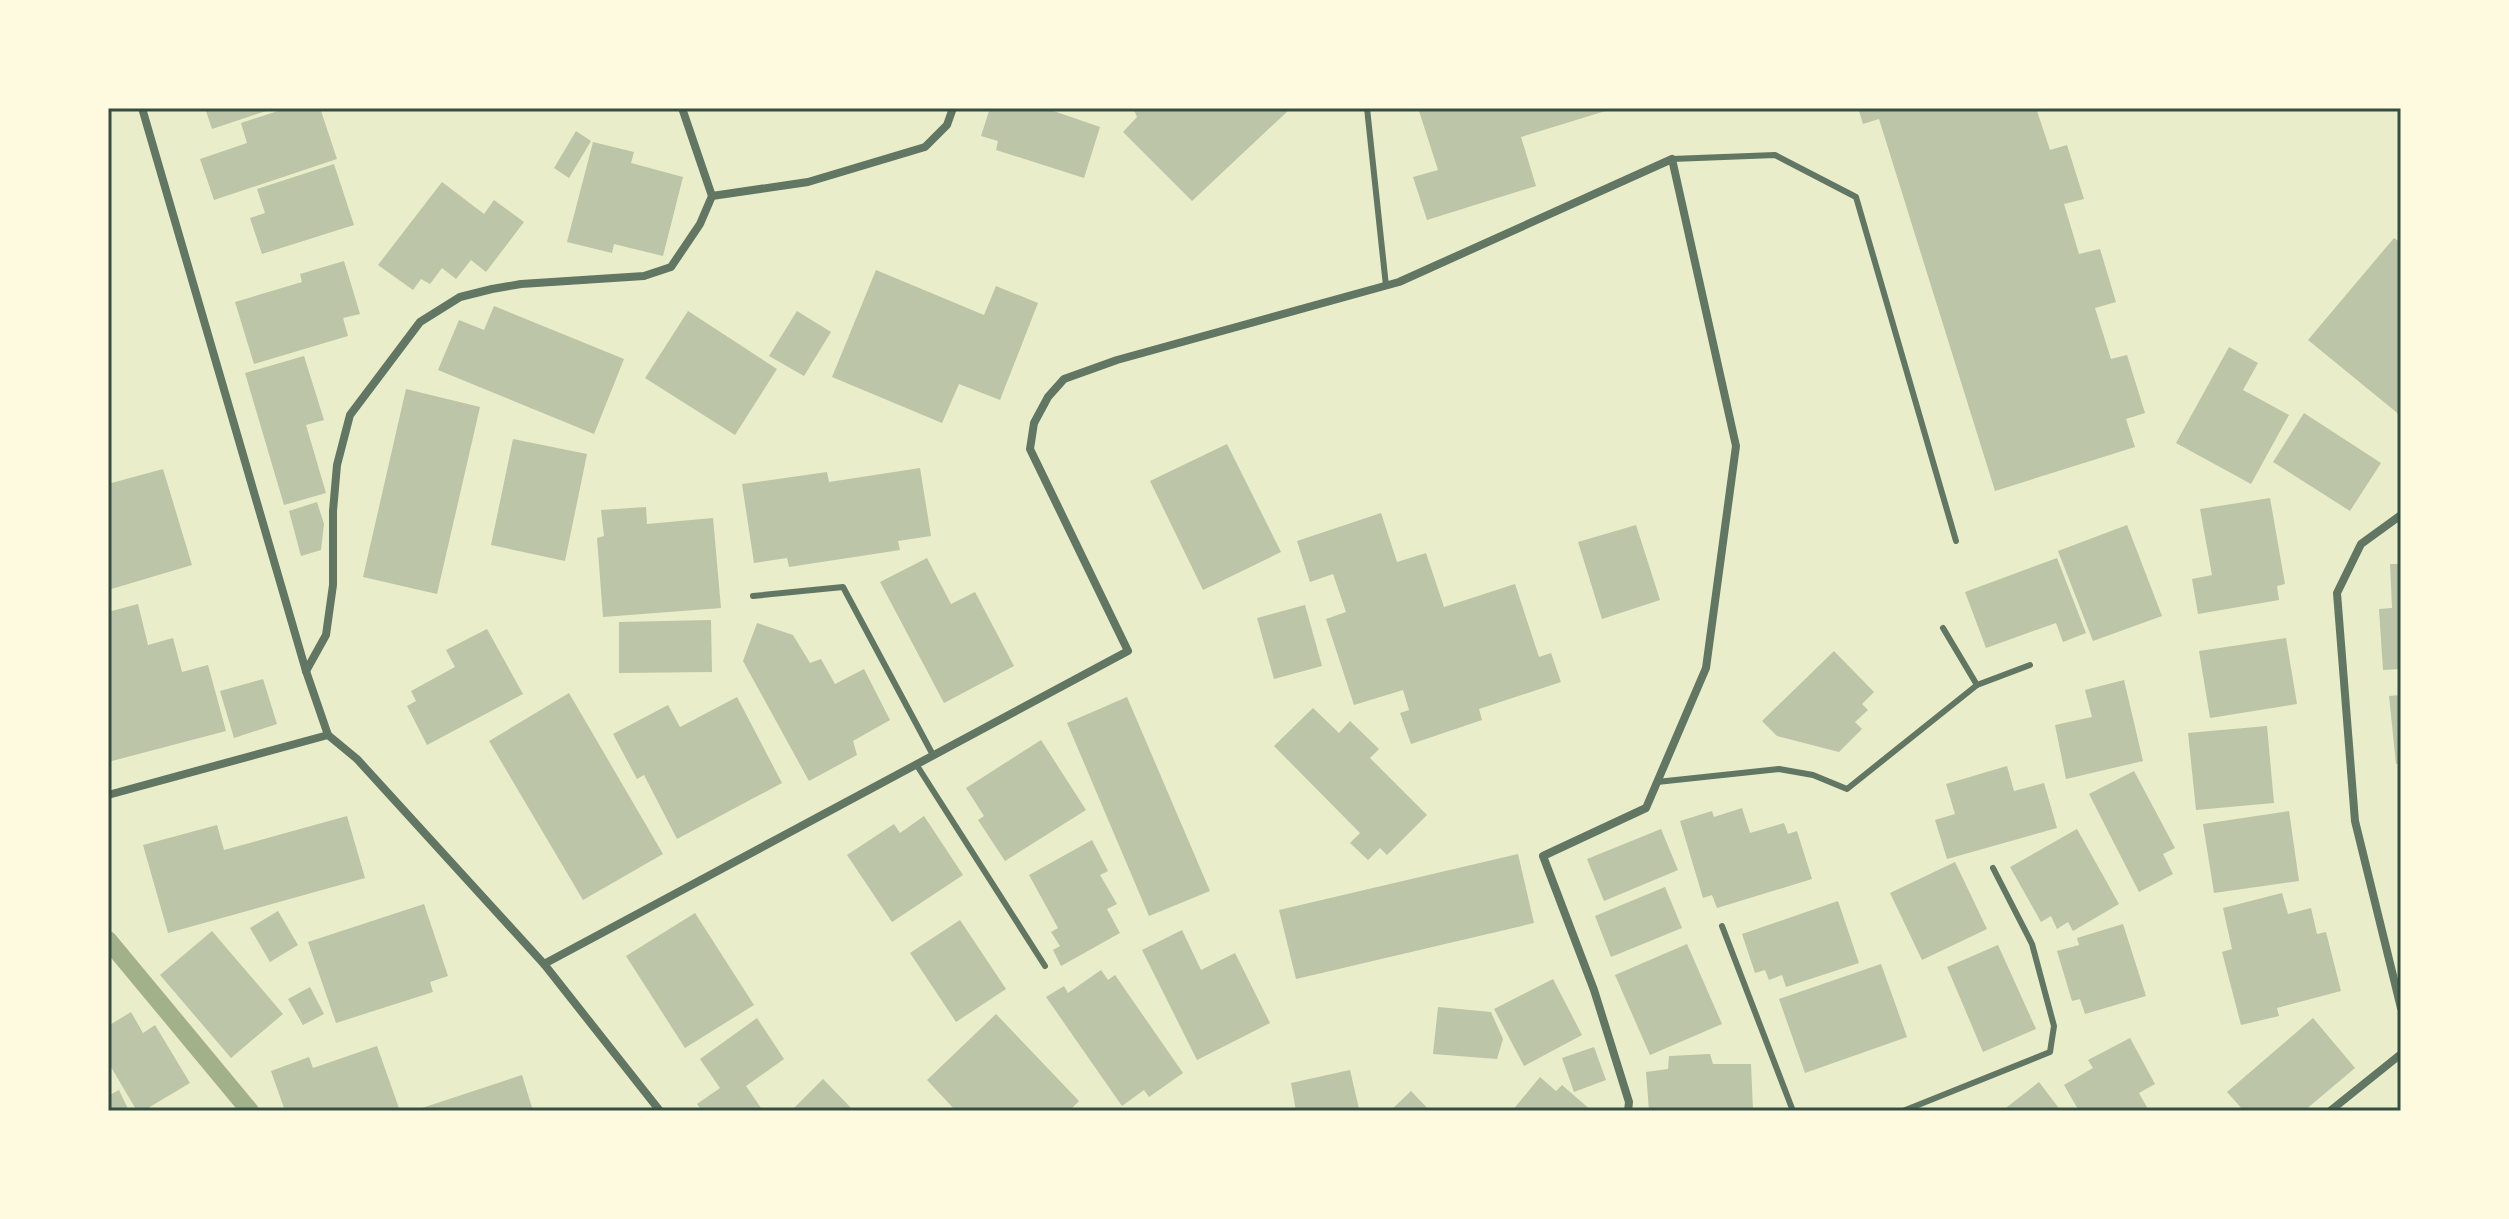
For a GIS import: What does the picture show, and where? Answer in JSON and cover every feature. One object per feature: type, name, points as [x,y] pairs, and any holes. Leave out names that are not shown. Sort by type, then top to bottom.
[{"type":"street","points":[[142,108],[306,671],[328,735],[357,759],[544,964],[660,1111]]},
{"type":"street","points":[[306,671],[326,635],[333,585],[333,511],[337,465],[350,415],[420,322],[460,297],[521,284],[644,276],[671,267],[700,224],[712,196],[682,108]]},
{"type":"street","points":[[712,196],[808,182],[925,147],[947,125],[953,108]]},
{"type":"street","points":[[544,964],[1128,651],[1030,449],[1034,423],[1048,397],[1064,379],[1117,360],[1386,286],[1672,159],[1736,446],[1706,668],[1646,808],[1543,856],[1594,990],[1629,1102],[1628,1111]]},
{"type":"street","points":[[2401,515],[2361,544],[2337,593],[2355,821],[2401,1008]]},
{"type":"street","points":[[108,795],[328,735]]},
{"type":"street","points":[[2330,1111],[2401,1054]]},
{"type":"lane","points":[[1367,108],[1386,286]]},
{"type":"lane","points":[[1672,159],[1775,155],[1856,197],[1956,541]]},
{"type":"lane","points":[[753,596],[843,587],[933,755]]},
{"type":"lane","points":[[1943,628],[1977,685]]},
{"type":"lane","points":[[1657,782],[1779,769],[1813,775],[1847,789],[1977,685],[2030,665]]},
{"type":"lane","points":[[916,764],[1045,966]]},
{"type":"lane","points":[[1903,1111],[2050,1052],[2054,1026],[2032,944],[1993,868]]},
{"type":"lane","points":[[1722,926],[1793,1111]]},
{"type":"building","points":[[205,108],[272,108],[272,109],[212,129]]},
{"type":"building","points":[[287,108],[320,108],[337,159],[214,200],[200,159],[247,143],[241,123]]},
{"type":"building","points":[[990,108],[1045,108],[1100,127],[1084,178],[996,150],[998,141],[981,136]]},
{"type":"building","points":[[1133,108],[1291,108],[1192,201],[1123,132],[1137,117]]},
{"type":"building","points":[[1430,108],[1612,109],[1521,137],[1536,186],[1427,220],[1413,177],[1438,170],[1419,111]]},
{"type":"building","points":[[1858,108],[2036,108],[2050,150],[2067,145],[2084,199],[2064,204],[2079,254],[2100,249],[2116,302],[2095,308],[2111,359],[2127,355],[2145,413],[2126,419],[2135,447],[1995,491],[1879,119],[1863,124]]},
{"type":"building","points":[[576,131],[591,141],[569,178],[554,168]]},
{"type":"building","points":[[593,142],[634,152],[631,163],[683,177],[663,256],[614,244],[612,253],[567,242]]},
{"type":"building","points":[[334,164],[354,225],[262,254],[250,218],[265,213],[257,189]]},
{"type":"building","points":[[442,182],[484,214],[494,200],[524,222],[486,272],[471,260],[456,279],[442,268],[430,284],[421,279],[413,290],[378,265]]},
{"type":"building","points":[[2394,238],[2401,243],[2401,416],[2308,340]]},
{"type":"building","points":[[344,261],[360,314],[343,318],[348,336],[254,364],[235,302],[302,282],[300,274]]},
{"type":"building","points":[[876,270],[984,315],[996,286],[1038,303],[1000,400],[959,384],[942,423],[832,377]]},
{"type":"building","points":[[494,306],[624,359],[594,434],[438,370],[459,320],[484,330]]},
{"type":"building","points":[[688,311],[777,369],[735,435],[645,378]]},
{"type":"building","points":[[797,311],[831,332],[804,376],[769,356]]},
{"type":"building","points":[[2229,347],[2258,363],[2243,390],[2289,415],[2251,484],[2176,443]]},
{"type":"building","points":[[304,356],[324,420],[306,425],[326,493],[284,505],[245,373]]},
{"type":"building","points":[[406,389],[480,407],[437,594],[363,577]]},
{"type":"building","points":[[2304,413],[2381,463],[2350,511],[2273,462]]},
{"type":"building","points":[[513,439],[587,454],[565,561],[491,545]]},
{"type":"building","points":[[1227,444],[1281,552],[1203,590],[1150,481]]},
{"type":"building","points":[[920,468],[931,536],[898,541],[900,550],[789,567],[787,558],[754,563],[742,484],[827,472],[829,482]]},
{"type":"building","points":[[163,469],[192,565],[108,590],[108,484]]},
{"type":"building","points":[[2270,498],[2285,584],[2277,586],[2279,600],[2198,614],[2192,579],[2212,575],[2200,509]]},
{"type":"building","points":[[317,502],[324,524],[321,550],[301,556],[289,511]]},
{"type":"building","points":[[646,507],[647,524],[713,518],[721,608],[603,617],[597,538],[604,536],[601,510]]},
{"type":"building","points":[[1381,513],[1397,562],[1426,553],[1444,607],[1515,584],[1539,657],[1551,653],[1561,682],[1479,709],[1482,720],[1411,744],[1400,713],[1409,710],[1403,690],[1354,705],[1326,619],[1346,612],[1333,574],[1310,582],[1297,541]]},
{"type":"building","points":[[1636,525],[1660,600],[1602,619],[1578,542]]},
{"type":"building","points":[[2127,525],[2162,616],[2093,641],[2058,551]]},
{"type":"building","points":[[927,558],[951,604],[975,592],[1014,666],[944,703],[880,582]]},
{"type":"building","points":[[2057,558],[2086,633],[2063,642],[2056,623],[1986,648],[1965,592]]},
{"type":"building","points":[[2390,564],[2401,564],[2401,669],[2383,670],[2379,609],[2392,608]]},
{"type":"building","points":[[138,604],[148,645],[173,638],[182,672],[208,665],[226,731],[108,762],[108,612]]},
{"type":"building","points":[[1305,605],[1322,666],[1274,679],[1257,618]]},
{"type":"building","points":[[711,620],[712,672],[619,673],[619,622]]},
{"type":"building","points":[[757,623],[793,635],[810,663],[821,659],[835,684],[864,669],[890,720],[853,741],[857,755],[809,781],[743,661]]},
{"type":"building","points":[[487,629],[523,694],[427,745],[407,706],[416,701],[411,691],[455,667],[446,650]]},
{"type":"building","points":[[2286,638],[2297,704],[2210,718],[2199,651]]},
{"type":"building","points":[[1834,651],[1874,692],[1862,704],[1868,710],[1855,722],[1862,729],[1839,752],[1777,736],[1762,721]]},
{"type":"building","points":[[263,679],[277,724],[234,738],[220,691]]},
{"type":"building","points":[[2124,680],[2143,761],[2066,779],[2055,725],[2092,717],[2085,690]]},
{"type":"building","points":[[569,693],[663,854],[583,900],[489,741]]},
{"type":"building","points":[[2401,695],[2401,763],[2396,764],[2389,696]]},
{"type":"building","points":[[737,697],[782,783],[677,839],[644,775],[637,779],[613,734],[668,705],[680,727]]},
{"type":"building","points":[[1127,697],[1210,891],[1149,916],[1067,723]]},
{"type":"building","points":[[1313,708],[1339,733],[1350,721],[1379,749],[1370,758],[1427,815],[1387,855],[1380,848],[1368,860],[1350,843],[1360,833],[1274,746]]},
{"type":"building","points":[[2267,726],[2274,803],[2196,810],[2188,733]]},
{"type":"building","points":[[1041,740],[1086,810],[1005,861],[978,820],[984,816],[966,788]]},
{"type":"building","points":[[2007,766],[2014,791],[2044,783],[2057,828],[1947,859],[1935,820],[1955,814],[1946,784]]},
{"type":"building","points":[[2134,771],[2175,848],[2163,854],[2173,874],[2139,892],[2089,794]]},
{"type":"building","points":[[1742,808],[1750,833],[1784,823],[1788,834],[1797,831],[1812,879],[1717,908],[1712,895],[1703,898],[1680,821],[1712,811],[1714,817]]},
{"type":"building","points":[[2289,811],[2299,881],[2214,893],[2203,824]]},
{"type":"building","points":[[347,816],[365,878],[168,933],[143,845],[217,825],[224,850]]},
{"type":"building","points":[[924,816],[963,875],[892,922],[847,855],[894,824],[900,833]]},
{"type":"building","points":[[1661,829],[1678,870],[1604,901],[1587,859]]},
{"type":"building","points":[[2077,829],[2119,904],[2073,931],[2068,922],[2057,929],[2051,916],[2041,922],[2010,867]]},
{"type":"building","points":[[1092,840],[1108,871],[1100,875],[1117,904],[1107,909],[1120,933],[1061,966],[1053,950],[1060,946],[1051,932],[1058,928],[1029,875]]},
{"type":"building","points":[[1518,854],[1534,923],[1296,979],[1279,910]]},
{"type":"building","points":[[1955,862],[1987,929],[1922,960],[1890,893]]},
{"type":"building","points":[[1665,887],[1682,928],[1611,957],[1595,916]]},
{"type":"building","points":[[2282,893],[2288,914],[2311,908],[2317,934],[2326,932],[2341,991],[2277,1008],[2279,1016],[2241,1025],[2222,952],[2232,949],[2223,908]]},
{"type":"building","points":[[1838,901],[1859,963],[1786,987],[1782,975],[1769,980],[1765,970],[1755,973],[1742,934]]},
{"type":"building","points":[[424,904],[448,976],[430,982],[433,992],[336,1023],[308,942]]},
{"type":"building","points":[[278,911],[298,945],[270,962],[250,928]]},
{"type":"building","points":[[695,913],[754,1005],[685,1048],[626,956]]},
{"type":"building","points":[[960,920],[1006,989],[956,1022],[910,953]]},
{"type":"building","points":[[2123,924],[2146,996],[2085,1014],[2080,999],[2072,1001],[2057,951],[2079,945],[2077,938]]},
{"type":"building","points":[[1182,930],[1201,970],[1235,953],[1270,1023],[1197,1060],[1142,950]]},
{"type":"building","points":[[212,931],[283,1014],[231,1058],[160,975]]},
{"type":"building","points":[[1687,944],[1722,1024],[1650,1055],[1615,975]]},
{"type":"building","points":[[1998,945],[2036,1029],[1983,1052],[1947,967]]},
{"type":"building","points":[[1881,964],[1907,1037],[1805,1073],[1779,999]]},
{"type":"building","points":[[1101,970],[1108,980],[1115,975],[1183,1073],[1149,1097],[1144,1090],[1122,1106],[1046,997],[1064,986],[1068,993]]},
{"type":"building","points":[[1553,979],[1582,1035],[1524,1066],[1494,1009]]},
{"type":"building","points":[[310,987],[324,1014],[303,1025],[288,999]]},
{"type":"building","points":[[1438,1007],[1491,1012],[1503,1039],[1497,1059],[1433,1054]]},
{"type":"building","points":[[131,1012],[143,1033],[155,1025],[190,1083],[143,1111],[137,1111],[108,1062],[108,1026]]},
{"type":"building","points":[[996,1014],[1079,1101],[1069,1111],[956,1111],[927,1080]]},
{"type":"building","points":[[757,1018],[784,1059],[746,1086],[763,1111],[702,1111],[697,1104],[720,1088],[700,1059]]},
{"type":"building","points":[[2313,1018],[2355,1068],[2304,1111],[2244,1111],[2227,1092]]},
{"type":"building","points":[[2130,1038],[2155,1084],[2139,1093],[2149,1111],[2079,1111],[2064,1085],[2093,1068],[2088,1060]]},
{"type":"building","points":[[377,1046],[400,1111],[285,1111],[271,1071],[309,1057],[313,1068]]},
{"type":"building","points":[[1594,1047],[1606,1080],[1574,1092],[1562,1058]]},
{"type":"building","points":[[1710,1054],[1713,1064],[1751,1064],[1753,1111],[1649,1111],[1646,1072],[1668,1069],[1669,1056]]},
{"type":"building","points":[[1350,1070],[1359,1109],[1296,1111],[1291,1083]]},
{"type":"building","points":[[522,1075],[533,1111],[416,1111],[416,1110]]},
{"type":"building","points":[[1540,1077],[1556,1091],[1562,1085],[1592,1111],[1512,1111]]},
{"type":"building","points":[[823,1079],[854,1111],[793,1109]]},
{"type":"building","points":[[2039,1082],[2061,1111],[2002,1111]]},
{"type":"building","points":[[119,1090],[129,1111],[108,1111],[108,1096]]},
{"type":"building","points":[[1411,1091],[1430,1111],[1390,1111]]},
{"type":"waterway","points":[[108,940],[250,1111]]}]
